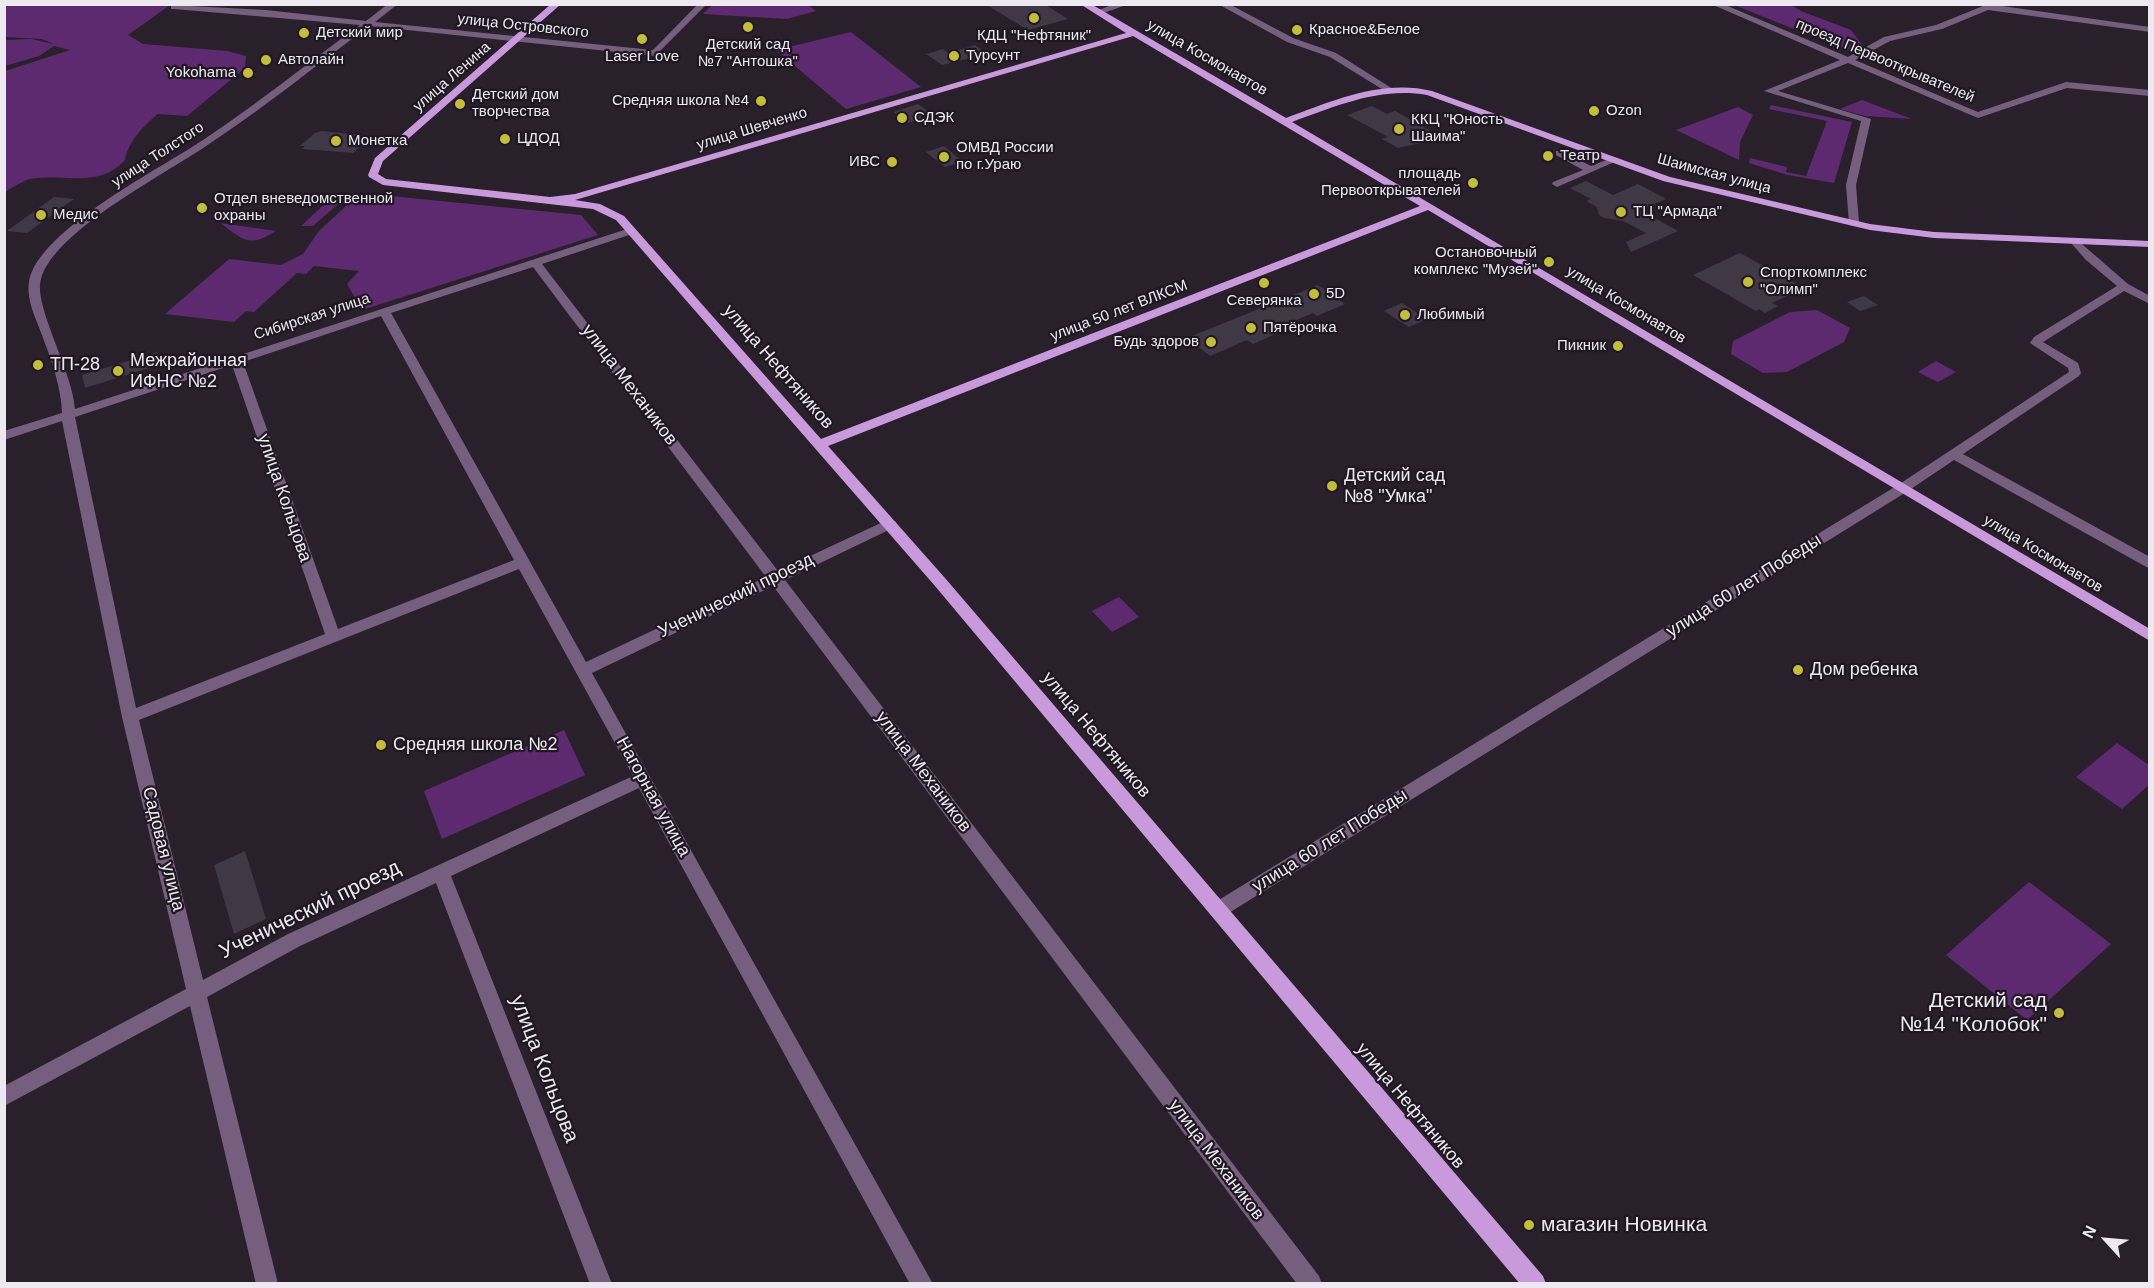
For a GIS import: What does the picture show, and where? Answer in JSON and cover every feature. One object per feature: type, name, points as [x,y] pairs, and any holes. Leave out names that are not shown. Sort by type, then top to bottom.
[{"type":"main road","name":"улица Ленина","points":[[373,175],[379,160],[557,4]]},
{"type":"main road","name":"улица Космонавтов","points":[[1084,4],[1287,121],[2150,636]]},
{"type":"main road","name":"улица Шевченко","points":[[373,175],[383,182],[550,200],[576,197],[1134,33]]},
{"type":"main road","name":"Шаимская улица","points":[[1287,121],[1388,89],[1408,88],[1429,93],[1686,184],[1854,223],[1916,234],[2150,244]]},
{"type":"main road","name":"улица Нефтяников","points":[[635,180],[622,189],[614,199],[620,218],[890,524],[1535,1284]]},
{"type":"main road","name":"улица Нефтяников","points":[[550,200],[596,206],[620,218]]},
{"type":"main road","name":"улица 50 лет ВЛКСМ","points":[[820,444],[1429,206]]},
{"type":"street","points":[[227,10],[236,4]]},
{"type":"street","name":"улица Толстого","points":[[68,413],[68,398],[55,353],[33,295],[35,278],[46,255],[61,240],[145,178],[208,141],[394,4]]},
{"type":"street","name":"улица Островского","points":[[174,7],[369,23],[655,53],[702,4]]},
{"type":"street","points":[[1098,12],[1125,4]]},
{"type":"street","points":[[1222,4],[1290,40],[1333,55],[1388,89]]},
{"type":"street","name":"проезд Первооткрывателей","points":[[1715,4],[1978,115],[2066,86],[2150,93]]},
{"type":"street","points":[[1854,223],[1851,185],[1866,119],[1769,92],[1850,60],[1887,39],[1940,27],[1993,6],[2150,30]]},
{"type":"street","points":[[1559,153],[1591,170]]},
{"type":"street","points":[[1557,184],[1614,160]]},
{"type":"street","name":"Сибирская улица","points":[[4,436],[68,413],[631,231]]},
{"type":"street","points":[[2074,241],[2090,258],[2124,286],[2150,301]]},
{"type":"street","name":"улица Механиков","points":[[535,262],[1311,1284]]},
{"type":"street","name":"улица 60 лет Победы","points":[[1218,910],[1903,488],[2074,373],[2074,366],[2040,348],[2036,343],[2124,286]]},
{"type":"street","name":"Нагорная улица","points":[[384,311],[922,1284]]},
{"type":"street","name":"улица Кольцова","points":[[236,359],[333,637]]},
{"type":"street","name":"Садовая улица","points":[[68,413],[80,485],[129,717],[198,991],[267,1284]]},
{"type":"street","points":[[1953,454],[2150,564]]},
{"type":"street","name":"Ученический проезд","points":[[584,670],[890,524]]},
{"type":"street","points":[[129,717],[522,563]]},
{"type":"street","name":"Ученический проезд","points":[[4,1096],[294,940],[643,779]]},
{"type":"street","name":"улица Кольцова","points":[[441,872],[601,1284]]},
{"type":"shaded area","points":[[5,4],[170,5],[128,35],[143,44],[227,51],[246,56],[245,68],[187,116],[158,114],[137,134],[129,147],[125,160],[115,169],[92,177],[30,179],[5,192],[5,71],[70,50],[54,46],[39,56],[5,66],[5,40],[31,39],[54,44],[42,39],[5,37]]},
{"type":"shaded area","points":[[713,4],[808,5],[816,11],[787,19],[703,14]]},
{"type":"shaded area","points":[[1734,5],[1791,5],[1851,30],[1863,46],[1849,51]]},
{"type":"shaded area","points":[[851,32],[921,87],[846,109],[776,50]]},
{"type":"shaded area","points":[[1862,100],[1912,119],[1865,116],[1840,109]]},
{"type":"shaded area","points":[[1771,105],[1852,122],[1834,183],[1788,175],[1749,163],[1750,158],[1787,167],[1786,172],[1806,176],[1827,121],[1769,109]]},
{"type":"shaded area","points":[[1738,107],[1753,115],[1740,142],[1739,160],[1676,130]]},
{"type":"shaded area","points":[[360,193],[581,215],[598,235],[362,310],[347,284],[359,271],[314,266],[306,274],[297,273],[254,312],[246,311],[234,322],[165,314],[229,259],[281,265],[303,254],[319,231]]},
{"type":"shaded area","points":[[346,195],[345,198],[313,226],[301,226],[333,196]]},
{"type":"shaded area","points":[[220,223],[276,231],[252,241],[240,237]]},
{"type":"shaded area","points":[[1817,310],[1850,328],[1844,342],[1787,372],[1763,373],[1731,354],[1733,341],[1790,312]]},
{"type":"shaded area","points":[[1936,361],[1956,372],[1938,382],[1918,372]]},
{"type":"shaded area","points":[[1119,597],[1139,617],[1112,632],[1092,611]]},
{"type":"shaded area","points":[[564,730],[585,775],[442,839],[424,791]]},
{"type":"shaded area","points":[[2117,743],[2149,765],[2149,785],[2122,809],[2076,777]]},
{"type":"shaded area","points":[[2029,882],[2111,944],[2027,1020],[1946,955]]},
{"type":"building","name":"КДЦ \"Нефтяник\"","points":[[985,4],[1044,4],[1068,19],[1028,30]]},
{"type":"building","name":"Турсунт","points":[[975,45],[988,54],[942,65],[926,54],[943,49],[948,53]]},
{"type":"building","points":[[918,104],[933,115],[908,123],[893,112]]},
{"type":"building","name":"ККЦ \"Юность Шаима\"","points":[[1372,106],[1387,114],[1395,111],[1436,134],[1418,141],[1422,143],[1398,148],[1382,139],[1388,137],[1347,115]]},
{"type":"building","name":"Монетка","points":[[322,131],[372,136],[353,153],[302,149],[305,146],[300,146],[315,133]]},
{"type":"building","name":"ОМВД России по г.Ураю","points":[[944,146],[963,162],[945,167],[926,152]]},
{"type":"building","name":"ТЦ \"Армада\"","points":[[1586,181],[1613,195],[1638,184],[1666,199],[1640,210],[1678,231],[1631,252],[1626,242],[1646,233],[1623,221],[1604,218],[1599,215],[1597,207],[1586,201],[1591,199],[1570,188]]},
{"type":"building","name":"Медис","points":[[54,197],[74,199],[27,233],[7,231]]},
{"type":"building","name":"Спорткомплекс \"Олимп\"","points":[[1740,253],[1804,288],[1772,303],[1778,306],[1765,313],[1759,309],[1756,311],[1693,275]]},
{"type":"building","points":[[1318,285],[1345,304],[1317,316],[1313,313],[1273,330],[1278,333],[1253,344],[1247,340],[1210,356],[1187,338]]},
{"type":"building","points":[[1864,296],[1878,305],[1860,311],[1847,302]]},
{"type":"building","name":"Любимый","points":[[1402,303],[1427,319],[1409,327],[1384,311]]},
{"type":"building","name":"Межрайонная ИФНС №2","points":[[157,352],[162,364],[85,388],[82,375]]},
{"type":"building","points":[[245,851],[266,919],[234,934],[214,865]]},
{"type":"place","name":"КДЦ \"Нефтяник\"","points":[[1034,18]]},
{"type":"place","name":"Детский сад №7 \"Антошка\"","points":[[748,27]]},
{"type":"place","name":"Красное&Белое","points":[[1297,30]]},
{"type":"place","name":"Детский мир","points":[[304,33]]},
{"type":"place","name":"Laser Love","points":[[642,39]]},
{"type":"place","name":"Турсунт","points":[[954,56]]},
{"type":"place","name":"Автолайн","points":[[266,60]]},
{"type":"place","name":"Yokohama","points":[[248,73]]},
{"type":"place","name":"Средняя школа №4","points":[[761,101]]},
{"type":"place","name":"Детский дом творчества","points":[[460,104]]},
{"type":"place","name":"Ozon","points":[[1594,111]]},
{"type":"place","name":"СДЭК","points":[[902,118]]},
{"type":"place","name":"ККЦ \"Юность Шаима\"","points":[[1399,129]]},
{"type":"place","name":"ЦДОД","points":[[505,139]]},
{"type":"place","name":"Монетка","points":[[336,141]]},
{"type":"place","name":"Театр","points":[[1548,156]]},
{"type":"place","name":"ОМВД России по г.Ураю","points":[[944,157]]},
{"type":"place","name":"ИВС","points":[[892,162]]},
{"type":"place","name":"площадь Первооткрывателей","points":[[1473,183]]},
{"type":"place","name":"Отдел вневедомственной охраны","points":[[202,208]]},
{"type":"place","name":"ТЦ \"Армада\"","points":[[1621,212]]},
{"type":"place","name":"Медис","points":[[41,215]]},
{"type":"place","name":"Остановочный комплекс \"Музей\"","points":[[1549,262]]},
{"type":"place","name":"Спорткомплекс \"Олимп\"","points":[[1748,282]]},
{"type":"place","name":"Северянка","points":[[1264,283]]},
{"type":"place","name":"5D","points":[[1314,294]]},
{"type":"place","name":"Любимый","points":[[1405,315]]},
{"type":"place","name":"Пятёрочка","points":[[1251,328]]},
{"type":"place","name":"Будь здоров","points":[[1211,342]]},
{"type":"place","name":"Пикник","points":[[1618,346]]},
{"type":"place","name":"ТП-28","points":[[38,365]]},
{"type":"place","name":"Межрайонная ИФНС №2","points":[[118,371]]},
{"type":"place","name":"Детский сад №8 \"Умка\"","points":[[1332,486]]},
{"type":"place","name":"Дом ребенка","points":[[1798,670]]},
{"type":"place","name":"Средняя школа №2","points":[[381,745]]},
{"type":"place","name":"Детский сад №14 \"Колобок\"","points":[[2059,1013]]},
{"type":"place","name":"магазин Новинка","points":[[1529,1225]]}]
